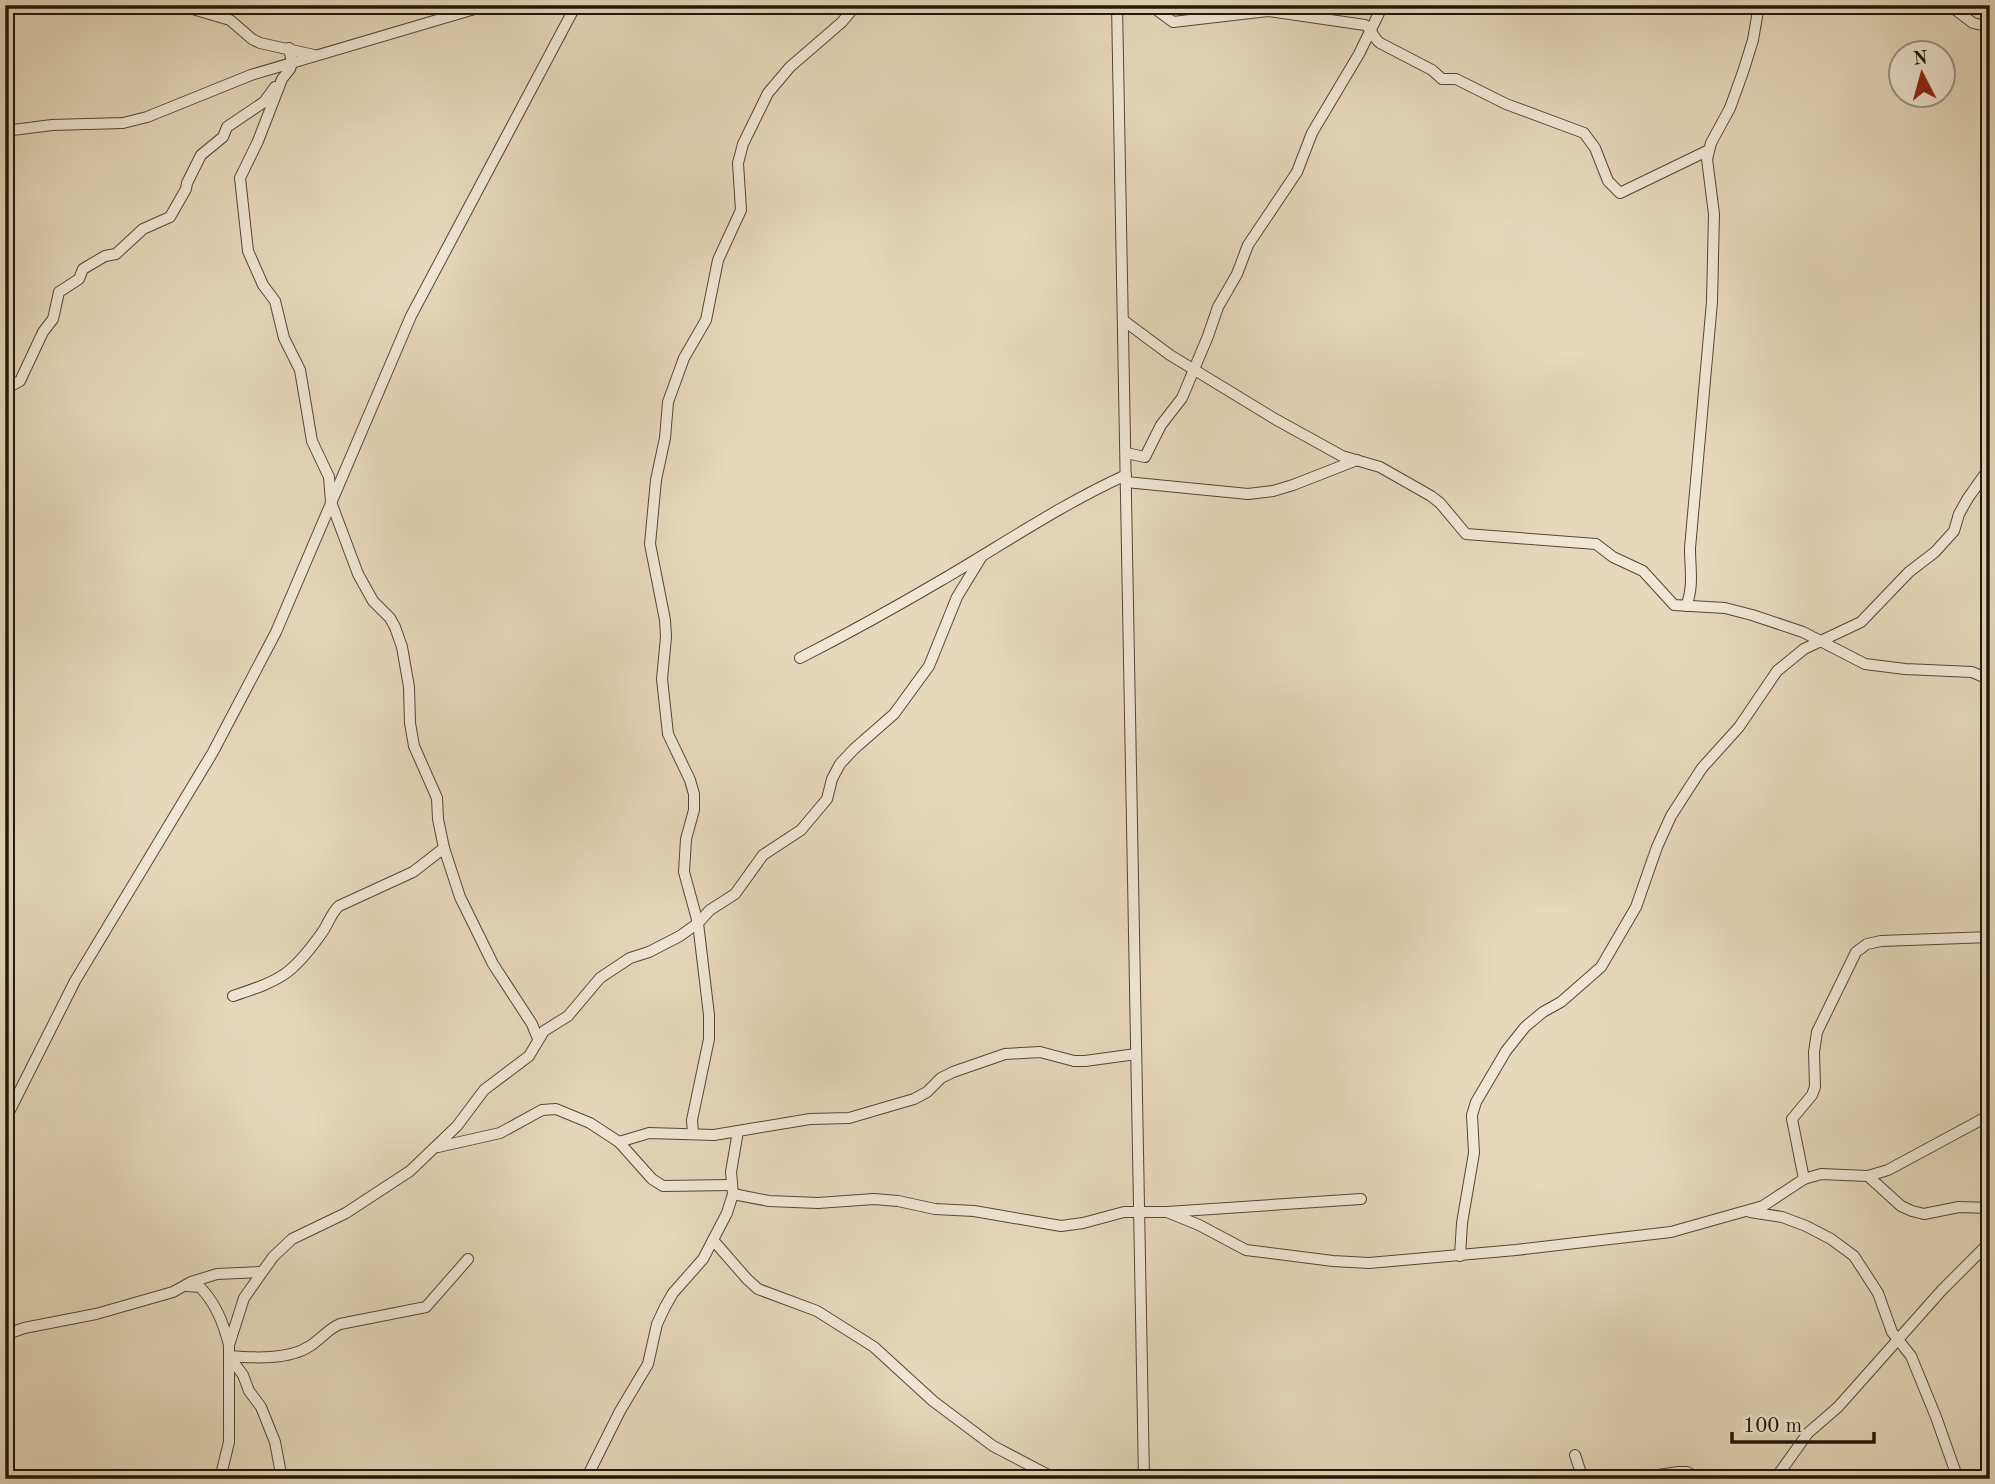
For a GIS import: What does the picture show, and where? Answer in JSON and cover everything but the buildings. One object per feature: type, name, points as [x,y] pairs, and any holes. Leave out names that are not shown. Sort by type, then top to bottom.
[{"type":"street","points":[[179,5],[230,20],[260,43],[317,55]]},
{"type":"street","points":[[442,5],[454,15]]},
{"type":"street","points":[[5,131],[52,125],[123,123],[146,117],[251,75],[488,5]]},
{"type":"street","points":[[5,1120],[75,981],[213,752],[276,632],[416,306],[576,5]]},
{"type":"street","points":[[693,1133],[692,1120],[709,1039],[709,1016],[698,923],[684,872],[686,839],[694,810],[694,794],[668,734],[662,678],[665,620],[650,544],[656,480],[665,438],[668,402],[684,358],[706,320],[718,260],[741,210],[738,163],[743,144],[768,93],[790,67],[842,22],[856,5]]},
{"type":"street","points":[[1117,5],[1145,1477]]},
{"type":"street","points":[[1150,5],[1173,22],[1268,11],[1365,25],[1373,38],[1380,43],[1432,70],[1442,79],[1456,79],[1506,104],[1584,133],[1595,148],[1608,181],[1620,193],[1709,150]]},
{"type":"street","points":[[1126,453],[1145,457],[1161,425],[1182,398],[1218,307],[1237,274],[1248,244],[1297,172],[1312,133],[1370,31],[1380,5]]},
{"type":"street","points":[[1686,606],[1691,595],[1690,548],[1712,302],[1714,214],[1707,159],[1743,72],[1759,5]]},
{"type":"street","points":[[1949,5],[1973,23],[1990,27]]},
{"type":"street","points":[[5,389],[15,386],[23,377],[43,332],[53,319],[59,292],[79,279],[83,269],[105,256],[116,254],[143,229],[170,217],[187,189],[187,183],[201,155],[223,137],[227,127],[264,102],[282,79],[292,63],[289,48]]},
{"type":"street","points":[[282,79],[258,141],[240,178],[250,258],[263,285],[275,301],[284,338],[300,370],[312,441],[328,477],[331,502],[358,574],[373,601],[390,618],[402,647],[414,746],[437,798],[444,848],[460,897],[493,964],[533,1024],[538,1039]]},
{"type":"street","points":[[1123,320],[1152,343],[1275,419],[1342,456],[1380,467],[1431,496],[1466,534],[1596,544],[1613,557],[1643,571],[1671,603],[1739,611],[1778,623],[1820,640],[1865,664],[1972,672],[1990,680]]},
{"type":"street","points":[[800,658],[906,601],[1045,516],[1086,494],[1126,479],[1248,494],[1293,485],[1357,460]]},
{"type":"street","points":[[1460,1256],[1462,1223],[1474,1153],[1472,1115],[1490,1076],[1525,1027],[1561,1002],[1601,967],[1636,907],[1659,840],[1671,816],[1702,768],[1739,727],[1777,671],[1804,649],[1861,622],[1909,572],[1944,543],[1954,531],[1968,498],[1990,467]]},
{"type":"street","points":[[282,1479],[275,1442],[261,1407],[249,1391],[229,1351],[244,1297],[261,1272],[292,1239],[333,1220],[410,1171],[463,1119],[484,1090],[528,1056],[544,1031],[568,1016],[600,978],[611,969],[680,936],[698,923],[710,910],[735,894],[763,855],[801,830],[827,799],[832,779],[840,764],[899,708],[929,666],[957,597],[982,556]]},
{"type":"street","points":[[233,996],[274,982],[292,971],[327,926],[334,910],[413,872],[444,848]]},
{"type":"street","points":[[1804,1179],[1792,1119],[1812,1095],[1815,1087],[1814,1052],[1817,1032],[1856,952],[1867,944],[1881,941],[1990,937]]},
{"type":"street","points":[[619,1142],[649,1133],[693,1133],[701,1136],[810,1119],[849,1118],[899,1104],[927,1092],[941,1078],[953,1072],[1005,1054],[1040,1052],[1085,1061],[1136,1054]]},
{"type":"street","points":[[431,1151],[440,1146],[500,1133],[548,1108],[590,1123],[619,1142],[652,1179],[663,1186],[732,1190],[769,1201],[898,1201],[935,1209],[974,1211],[1061,1226],[1124,1212],[1167,1212],[1361,1199]]},
{"type":"street","points":[[1167,1212],[1199,1225],[1246,1250],[1369,1263],[1460,1256],[1671,1232],[1746,1212],[1775,1199],[1804,1179],[1821,1174],[1868,1176],[1888,1170],[1990,1115]]},
{"type":"street","points":[[586,1479],[620,1411],[648,1364],[657,1324],[665,1307],[673,1293],[703,1259],[727,1213],[732,1190],[730,1172],[738,1130]]},
{"type":"street","points":[[1868,1176],[1901,1206],[1912,1211],[1924,1214],[1959,1207],[1990,1208]]},
{"type":"street","points":[[1124,1212],[1139,1194]]},
{"type":"street","points":[[1746,1212],[1782,1217],[1806,1226],[1831,1239],[1854,1256],[1878,1293],[1892,1332],[1911,1356],[1958,1479]]},
{"type":"street","points":[[713,1240],[758,1289],[817,1311],[874,1347],[933,1401],[993,1446],[1056,1479]]},
{"type":"street","points":[[1775,1479],[1808,1433],[1838,1407],[1897,1338],[1990,1242]]},
{"type":"street","points":[[229,1351],[251,1358],[299,1351],[309,1347],[328,1329],[340,1324],[426,1307],[468,1259]]},
{"type":"street","points":[[5,1335],[24,1328],[96,1314],[173,1292],[217,1274],[261,1272]]},
{"type":"street","points":[[183,1287],[200,1287],[209,1296],[218,1309],[229,1351],[229,1443],[220,1479]]},
{"type":"street","points":[[1575,1455],[1581,1473],[1591,1479]]},
{"type":"street","points":[[1629,1479],[1679,1472],[1687,1472],[1700,1479]]}]
